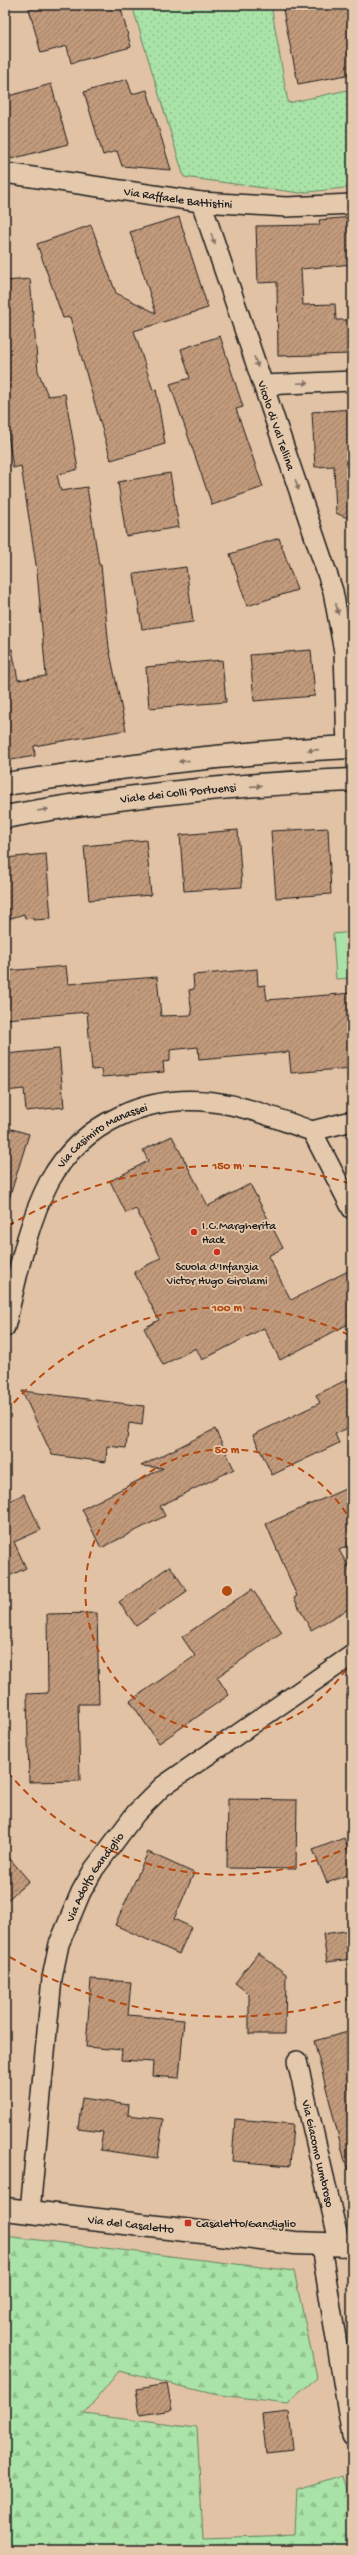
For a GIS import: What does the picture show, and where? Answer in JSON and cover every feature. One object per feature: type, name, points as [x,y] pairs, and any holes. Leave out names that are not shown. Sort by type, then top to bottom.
[{"type":"main road","points":[[5,784],[88,771],[203,759],[349,747]]},
{"type":"main road","name":"Viale dei Colli Portuensi","points":[[5,817],[60,807],[184,793],[352,780]]},
{"type":"main road","name":"Via del Casaletto","points":[[5,2208],[338,2246]]},
{"type":"street","name":"Via Raffaele Battistini","points":[[5,174],[201,202],[287,207],[352,204]]},
{"type":"street","name":"Vicolo di Val Tellina","points":[[201,202],[333,591],[348,652],[349,747]]},
{"type":"street","points":[[264,384],[352,382]]},
{"type":"street","name":"Via Casimiro Manassei","points":[[5,1327],[26,1246],[49,1183],[60,1164],[78,1145],[106,1123],[122,1114],[148,1104],[184,1100],[228,1104],[312,1131]]},
{"type":"street","points":[[349,1121],[312,1131],[352,1208]]},
{"type":"street","name":"Via Adolfo Gandiglio","points":[[30,2211],[55,1958],[71,1914],[94,1869],[136,1813],[163,1786],[352,1655]]},
{"type":"street","name":"Via Giacomo Lumbroso","points":[[297,2061],[338,2246],[352,2437]]},
{"type":"green space","points":[[132,5],[271,5],[288,103],[352,89],[352,187],[300,193],[184,177]]},
{"type":"green space","points":[[352,932],[352,978],[336,979],[333,934]]},
{"type":"green space","points":[[5,2236],[294,2271],[317,2378],[287,2403],[213,2394],[119,2371],[84,2414],[197,2428],[203,2538],[295,2535],[297,2489],[343,2475],[352,2509],[348,2550],[5,2550]]},
{"type":"building","points":[[28,5],[120,5],[131,47],[71,63],[67,46],[41,53]]},
{"type":"building","points":[[282,5],[352,5],[352,74],[298,84]]},
{"type":"building","points":[[127,79],[132,94],[147,90],[171,170],[122,166],[117,151],[103,155],[84,92]]},
{"type":"building","points":[[51,84],[68,144],[11,159],[5,139],[5,97]]},
{"type":"building","points":[[179,217],[208,308],[134,331],[153,390],[156,389],[165,444],[111,460],[70,317],[63,318],[37,244],[91,225],[116,293],[156,313],[130,232]]},
{"type":"building","points":[[352,217],[352,264],[301,269],[303,305],[335,304],[336,320],[352,320],[352,354],[278,356],[277,282],[258,283],[256,226],[320,225],[319,220]]},
{"type":"building","points":[[30,279],[38,371],[48,396],[65,394],[78,469],[57,475],[61,491],[87,487],[99,565],[101,565],[109,648],[126,730],[34,746],[35,756],[5,761],[5,649],[12,649],[18,680],[46,676],[37,571],[21,466],[13,468],[5,414],[5,281]]},
{"type":"building","points":[[220,336],[243,407],[236,409],[263,487],[212,505],[170,384],[190,378],[181,349]]},
{"type":"building","points":[[352,409],[352,520],[336,513],[334,466],[315,467],[312,412]]},
{"type":"building","points":[[170,473],[179,527],[126,536],[118,482]]},
{"type":"building","points":[[279,538],[297,590],[247,606],[230,554]]},
{"type":"building","points":[[186,567],[193,622],[142,629],[134,574]]},
{"type":"building","points":[[311,650],[315,696],[254,701],[250,655]]},
{"type":"building","points":[[222,660],[226,702],[149,708],[146,667]]},
{"type":"building","points":[[328,828],[331,894],[276,898],[271,831]]},
{"type":"building","points":[[238,830],[242,887],[184,891],[180,835]]},
{"type":"building","points":[[146,840],[151,895],[89,900],[84,846]]},
{"type":"building","points":[[46,854],[51,919],[25,919],[24,914],[5,920],[5,858]]},
{"type":"building","points":[[66,966],[68,984],[157,977],[161,1016],[192,1015],[189,990],[194,989],[193,975],[257,969],[258,986],[265,985],[267,1000],[352,993],[352,1068],[291,1073],[289,1052],[199,1060],[198,1047],[170,1050],[170,1061],[163,1062],[164,1072],[102,1077],[101,1069],[92,1070],[87,1012],[6,1019],[5,971]]},
{"type":"building","points":[[59,1049],[64,1107],[26,1111],[24,1089],[5,1091],[5,1054]]},
{"type":"building","points":[[5,1127],[29,1134],[9,1199],[5,1199]]},
{"type":"building","name":"Scuola d'Infanzia Victor Hugo Girolami","points":[[172,1136],[208,1206],[250,1184],[283,1248],[268,1256],[291,1300],[352,1269],[352,1322],[280,1360],[264,1328],[202,1360],[196,1348],[163,1365],[144,1328],[159,1320],[134,1272],[161,1258],[136,1209],[126,1213],[110,1181],[148,1161],[143,1150]]},
{"type":"building","points":[[352,1377],[352,1426],[335,1434],[339,1443],[272,1475],[253,1435],[320,1403],[316,1395]]},
{"type":"building","points":[[22,1391],[144,1406],[142,1425],[129,1423],[126,1448],[107,1446],[106,1462],[52,1455]]},
{"type":"building","points":[[215,1429],[234,1469],[160,1506],[165,1516],[101,1548],[82,1509],[163,1468],[141,1466]]},
{"type":"building","points":[[352,1486],[352,1544],[339,1550],[352,1573],[352,1607],[311,1630],[294,1598],[297,1596],[266,1524]]},
{"type":"building","points":[[24,1494],[41,1530],[14,1542],[26,1568],[5,1578],[5,1503]]},
{"type":"building","points":[[170,1566],[187,1591],[136,1626],[119,1602]]},
{"type":"building","points":[[252,1589],[282,1632],[217,1677],[229,1695],[159,1743],[130,1701],[195,1656],[182,1637]]},
{"type":"building","points":[[97,1613],[99,1704],[78,1704],[80,1781],[29,1782],[27,1694],[48,1693],[47,1614]]},
{"type":"building","points":[[228,1799],[297,1800],[296,1869],[227,1868]]},
{"type":"building","points":[[344,1838],[352,1858],[352,1873],[327,1883],[313,1850]]},
{"type":"building","points":[[148,1852],[194,1873],[174,1919],[191,1927],[179,1954],[115,1925]]},
{"type":"building","points":[[5,1853],[29,1881],[5,1902]]},
{"type":"building","points":[[352,1930],[352,1959],[327,1962],[323,1934]]},
{"type":"building","points":[[258,1953],[286,1974],[285,2034],[249,2034],[249,1994],[235,1983]]},
{"type":"building","points":[[91,1979],[131,1982],[128,2015],[184,2020],[179,2078],[152,2076],[153,2062],[121,2060],[122,2050],[86,2047]]},
{"type":"building","points":[[348,2032],[352,2046],[352,2168],[347,2169],[314,2041]]},
{"type":"building","points":[[82,2098],[129,2105],[128,2115],[163,2119],[158,2158],[100,2150],[103,2132],[78,2129]]},
{"type":"building","points":[[235,2119],[293,2124],[290,2166],[232,2161]]},
{"type":"building","points":[[167,2384],[172,2410],[140,2415],[136,2389]]},
{"type":"building","points":[[289,2412],[293,2450],[266,2453],[262,2415]]},
{"type":"place","name":"I.C.Margherita Hack","points":[[194,1232]]},
{"type":"place","name":"Scuola d'Infanzia Victor Hugo Girolami","points":[[217,1252]]},
{"type":"place","name":"Casaletto/Gandiglio","points":[[188,2223]]}]
